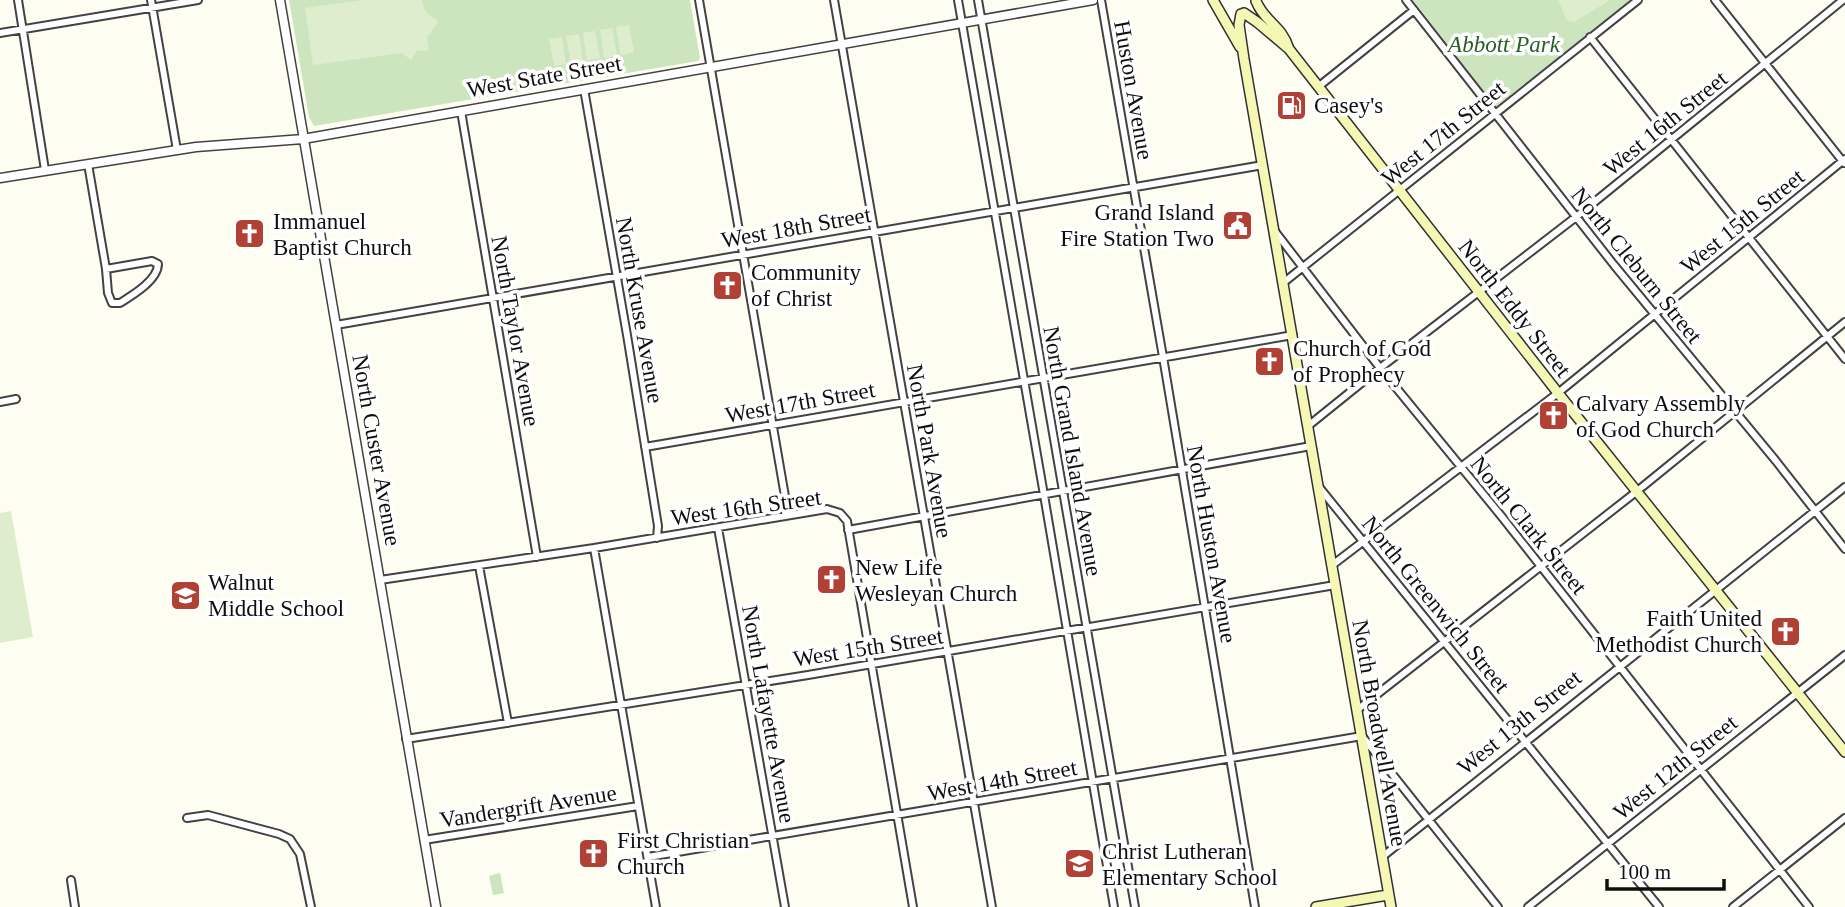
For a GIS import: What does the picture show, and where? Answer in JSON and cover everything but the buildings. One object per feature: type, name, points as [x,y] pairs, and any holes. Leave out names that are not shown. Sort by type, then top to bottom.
[{"type":"main road","points":[[1216,4],[1228,14],[1242,14],[1252,7],[1256,0]]},
{"type":"main road","name":"North Eddy Street","points":[[1256,0],[1262,14],[1285,36],[1289,49]]},
{"type":"main road","name":"North Broadwell Avenue","points":[[1216,4],[1244,59]]},
{"type":"main road","name":"North Eddy Street","points":[[1242,14],[1264,27],[1289,49],[1636,492],[1845,752]]},
{"type":"main road","name":"North Broadwell Avenue","points":[[1242,14],[1240,27],[1244,59],[1391,907]]},
{"type":"main road","points":[[1316,907],[1388,895]]},
{"type":"street","points":[[18,0],[45,170]]},
{"type":"street","points":[[0,33],[152,4],[198,0]]},
{"type":"street","name":"North Custer Avenue","points":[[280,0],[436,907]]},
{"type":"street","points":[[699,0],[773,424],[786,502],[785,516]]},
{"type":"street","name":"North Park Avenue","points":[[834,0],[992,907]]},
{"type":"street","name":"North Grand Island Avenue","points":[[958,0],[1114,907]]},
{"type":"street","name":"North Grand Island Avenue","points":[[978,0],[1135,907]]},
{"type":"street","name":"West State Street","points":[[0,178],[177,150],[303,139],[1093,0]]},
{"type":"street","name":"Huston Avenue","points":[[1101,0],[1133,186]]},
{"type":"street","name":"North Cleburn Street","points":[[1406,0],[1576,218],[1845,548]]},
{"type":"street","name":"West 17th Street","points":[[1303,267],[1638,0]]},
{"type":"street","points":[[1715,0],[1844,162]]},
{"type":"street","name":"West 16th Street","points":[[1308,426],[1576,218],[1843,0]]},
{"type":"street","points":[[152,4],[177,150]]},
{"type":"street","points":[[1318,87],[1414,10]]},
{"type":"street","points":[[1590,37],[1845,359]]},
{"type":"street","name":"North Kruse Avenue","points":[[584,89],[658,526],[657,538]]},
{"type":"street","name":"North Taylor Avenue","points":[[461,111],[537,557]]},
{"type":"street","name":"West 15th Street","points":[[1363,542],[1558,393],[1844,162]]},
{"type":"street","points":[[88,164],[108,293],[112,303],[120,303],[152,278],[158,270],[158,264],[152,261],[106,269]]},
{"type":"street","name":"West 18th Street","points":[[336,325],[1263,165]]},
{"type":"street","name":"North Huston Avenue","points":[[1133,186],[1255,907]]},
{"type":"street","name":"North Clark Street","points":[[1274,230],[1380,368],[1541,566],[1809,907]]},
{"type":"street","points":[[1283,283],[1303,267]]},
{"type":"street","points":[[1357,710],[1636,492],[1845,322]]},
{"type":"street","name":"West 17th Street","points":[[645,447],[1293,335]]},
{"type":"street","points":[[0,402],[16,399]]},
{"type":"street","name":"West 16th Street","points":[[380,580],[827,509],[840,513],[847,521],[848,530],[1311,446]]},
{"type":"street","name":"North Greenwich Street","points":[[1318,486],[1659,907]]},
{"type":"street","name":"West 13th Street","points":[[1382,857],[1845,487]]},
{"type":"street","name":"North Lafayette Avenue","points":[[718,527],[785,907]]},
{"type":"street","points":[[848,530],[913,907]]},
{"type":"street","points":[[1331,566],[1363,542]]},
{"type":"street","points":[[594,548],[648,857],[654,907]]},
{"type":"street","points":[[479,566],[508,723]]},
{"type":"street","name":"West 15th Street","points":[[407,739],[947,652],[1335,585]]},
{"type":"street","name":"West 12th Street","points":[[1528,907],[1845,654]]},
{"type":"street","points":[[1362,736],[1498,907]]},
{"type":"street","name":"West 14th Street","points":[[648,857],[1362,736]]},
{"type":"street","name":"Vandergrift Avenue","points":[[424,840],[638,806]]},
{"type":"street","points":[[187,818],[208,815],[290,839],[300,854],[311,907]]},
{"type":"street","points":[[1732,907],[1845,818]]},
{"type":"street","points":[[71,880],[75,907]]},
{"type":"green space","points":[[289,0],[690,0],[700,58],[698,61],[314,126],[309,117]]},
{"type":"green space","points":[[363,0],[422,0],[426,12],[438,23],[427,37],[429,50],[417,51],[411,60],[402,53],[313,65],[305,8]]},
{"type":"green space","name":"Abbott Park","points":[[1413,0],[1630,0],[1496,107]]},
{"type":"green space","points":[[1558,0],[1610,0],[1574,22],[1567,20]]},
{"type":"green space","points":[[629,25],[634,52],[621,55],[616,27]]},
{"type":"green space","points":[[612,28],[617,56],[604,58],[600,30]]},
{"type":"green space","points":[[595,31],[600,58],[587,61],[583,33]]},
{"type":"green space","points":[[579,34],[583,61],[571,64],[566,36]]},
{"type":"green space","points":[[562,37],[566,64],[554,66],[549,39]]},
{"type":"green space","points":[[11,511],[33,637],[0,643],[0,513]]},
{"type":"green space","points":[[500,873],[504,893],[493,895],[489,876]]},
{"type":"place","name":"Casey's","points":[[1291,105]]},
{"type":"place","name":"Grand Island Fire Station Two","points":[[1237,225]]},
{"type":"place","name":"Immanuel Baptist Church","points":[[250,234]]},
{"type":"place","name":"Community of Christ","points":[[728,285]]},
{"type":"place","name":"Church of God of Prophecy","points":[[1270,361]]},
{"type":"place","name":"Calvary Assembly of God Church","points":[[1553,416]]},
{"type":"place","name":"New Life Wesleyan Church","points":[[832,580]]},
{"type":"place","name":"Walnut Middle School","points":[[185,595]]},
{"type":"place","name":"Faith United Methodist Church","points":[[1785,631]]},
{"type":"place","name":"First Christian Church","points":[[594,853]]},
{"type":"place","name":"Christ Lutheran Elementary School","points":[[1079,864]]}]
